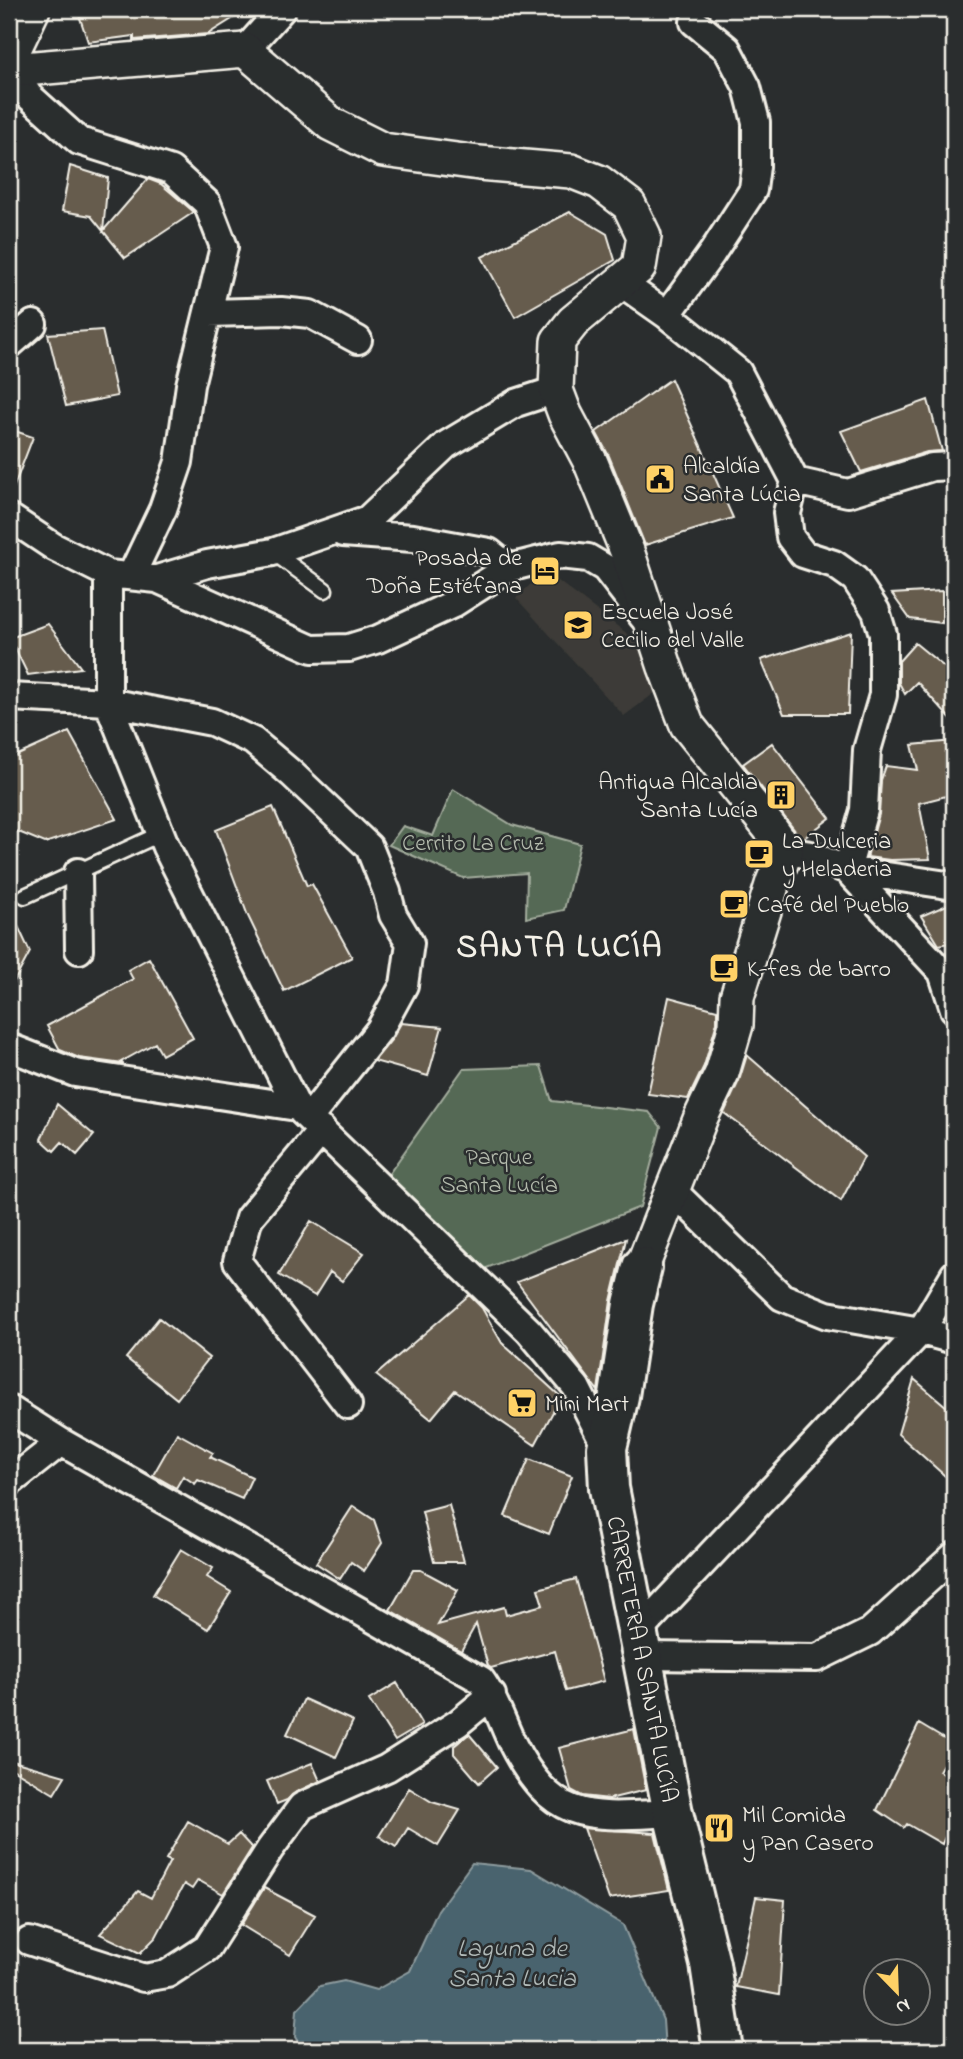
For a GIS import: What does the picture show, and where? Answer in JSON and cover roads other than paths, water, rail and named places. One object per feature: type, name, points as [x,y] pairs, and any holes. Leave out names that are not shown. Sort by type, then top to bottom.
[{"type":"main road","name":"CARRETERA A SANTA LUCÍA","points":[[642,1267],[607,1448],[609,1488],[673,1814],[710,1964],[723,2050]]},
{"type":"street","points":[[33,9],[14,49],[12,70],[29,96],[79,141],[171,170],[206,203],[224,247],[190,385],[180,462],[163,509],[120,575],[108,702],[160,834],[309,1118],[529,1331],[576,1387],[607,1448]]},
{"type":"street","points":[[12,70],[245,50],[282,9]]},
{"type":"street","points":[[667,315],[753,190],[756,166],[755,122],[747,87],[727,49],[694,22]]},
{"type":"street","points":[[245,50],[331,124],[383,150],[479,163],[571,171],[599,182],[629,205],[644,236],[639,267],[573,322],[558,341],[556,390],[565,414],[591,463],[622,539],[687,725],[786,851],[811,855],[847,870],[954,886]]},
{"type":"street","points":[[620,282],[667,315],[738,372],[795,481],[786,513],[790,537],[803,554],[834,564],[855,579],[876,611],[883,634],[883,695],[867,750],[864,810],[847,870]]},
{"type":"street","points":[[209,313],[281,311],[310,314],[358,340]]},
{"type":"street","points":[[9,345],[33,324]]},
{"type":"street","points":[[157,579],[207,564],[273,552],[368,519],[446,444],[516,403],[556,390]]},
{"type":"street","points":[[795,481],[848,493],[932,467],[954,466]]},
{"type":"street","points":[[9,517],[54,547],[120,575],[157,579],[312,649],[349,648],[378,639],[451,605],[509,568],[560,555],[589,558],[605,569],[653,629]]},
{"type":"street","points":[[334,532],[413,538],[489,552],[509,568]]},
{"type":"street","points":[[9,697],[108,702],[212,722],[253,741],[369,847],[393,915],[410,943],[404,985],[380,1030],[309,1118],[249,1218],[237,1261],[348,1405]]},
{"type":"street","points":[[642,1267],[701,1117],[722,1073],[736,1025],[737,997],[773,881],[786,851]]},
{"type":"street","points":[[847,870],[942,972],[954,1009]]},
{"type":"street","points":[[78,872],[79,950]]},
{"type":"street","points":[[9,1047],[75,1073],[309,1118]]},
{"type":"street","points":[[673,1191],[782,1297],[827,1315],[921,1331],[954,1340]]},
{"type":"street","points":[[640,1644],[921,1331],[954,1275]]},
{"type":"street","points":[[9,1409],[61,1442],[481,1681],[492,1695],[519,1757],[533,1779],[550,1797],[573,1810],[601,1817],[673,1814]]},
{"type":"street","points":[[9,1483],[61,1442]]},
{"type":"street","points":[[640,1644],[817,1658],[870,1632],[954,1556]]},
{"type":"street","points":[[29,1941],[144,1978],[167,1974],[207,1948],[270,1849],[302,1806],[387,1768],[458,1723],[492,1695]]},
{"type":"lane","points":[[273,552],[325,590]]},
{"type":"lane","points":[[25,896],[160,834]]},
{"type":"water","name":"Laguna de Santa Lucia","points":[[472,1863],[531,1869],[623,1925],[663,2020],[665,2050],[303,2050],[295,2037],[297,2010],[320,1986],[344,1981],[376,1990],[410,1971],[438,1910]]},
{"type":"place","name":"Alcaldía Santa Lúcia","points":[[660,479]]},
{"type":"place","name":"Posada de Doña Estéfana","points":[[545,571]]},
{"type":"place","name":"Escuela José Cecilio del Valle","points":[[578,625]]},
{"type":"place","name":"Antigua Alcaldia Santa Lucía","points":[[781,795]]},
{"type":"place","name":"La Dulceria y Heladeria","points":[[759,854]]},
{"type":"place","name":"Café del Pueblo","points":[[734,904]]},
{"type":"place","name":"K-fes de barro","points":[[724,968]]},
{"type":"place","name":"Mini Mart","points":[[522,1403]]},
{"type":"place","name":"Mil Comida y Pan Casero","points":[[719,1828]]},
{"type":"district","name":"SANTA LUCÍA","points":[[560,945]]},
{"type":"park label","name":"Cerrito La Cruz","points":[[473,842]]},
{"type":"park label","name":"Parque Santa Lucía","points":[[499,1170]]}]
